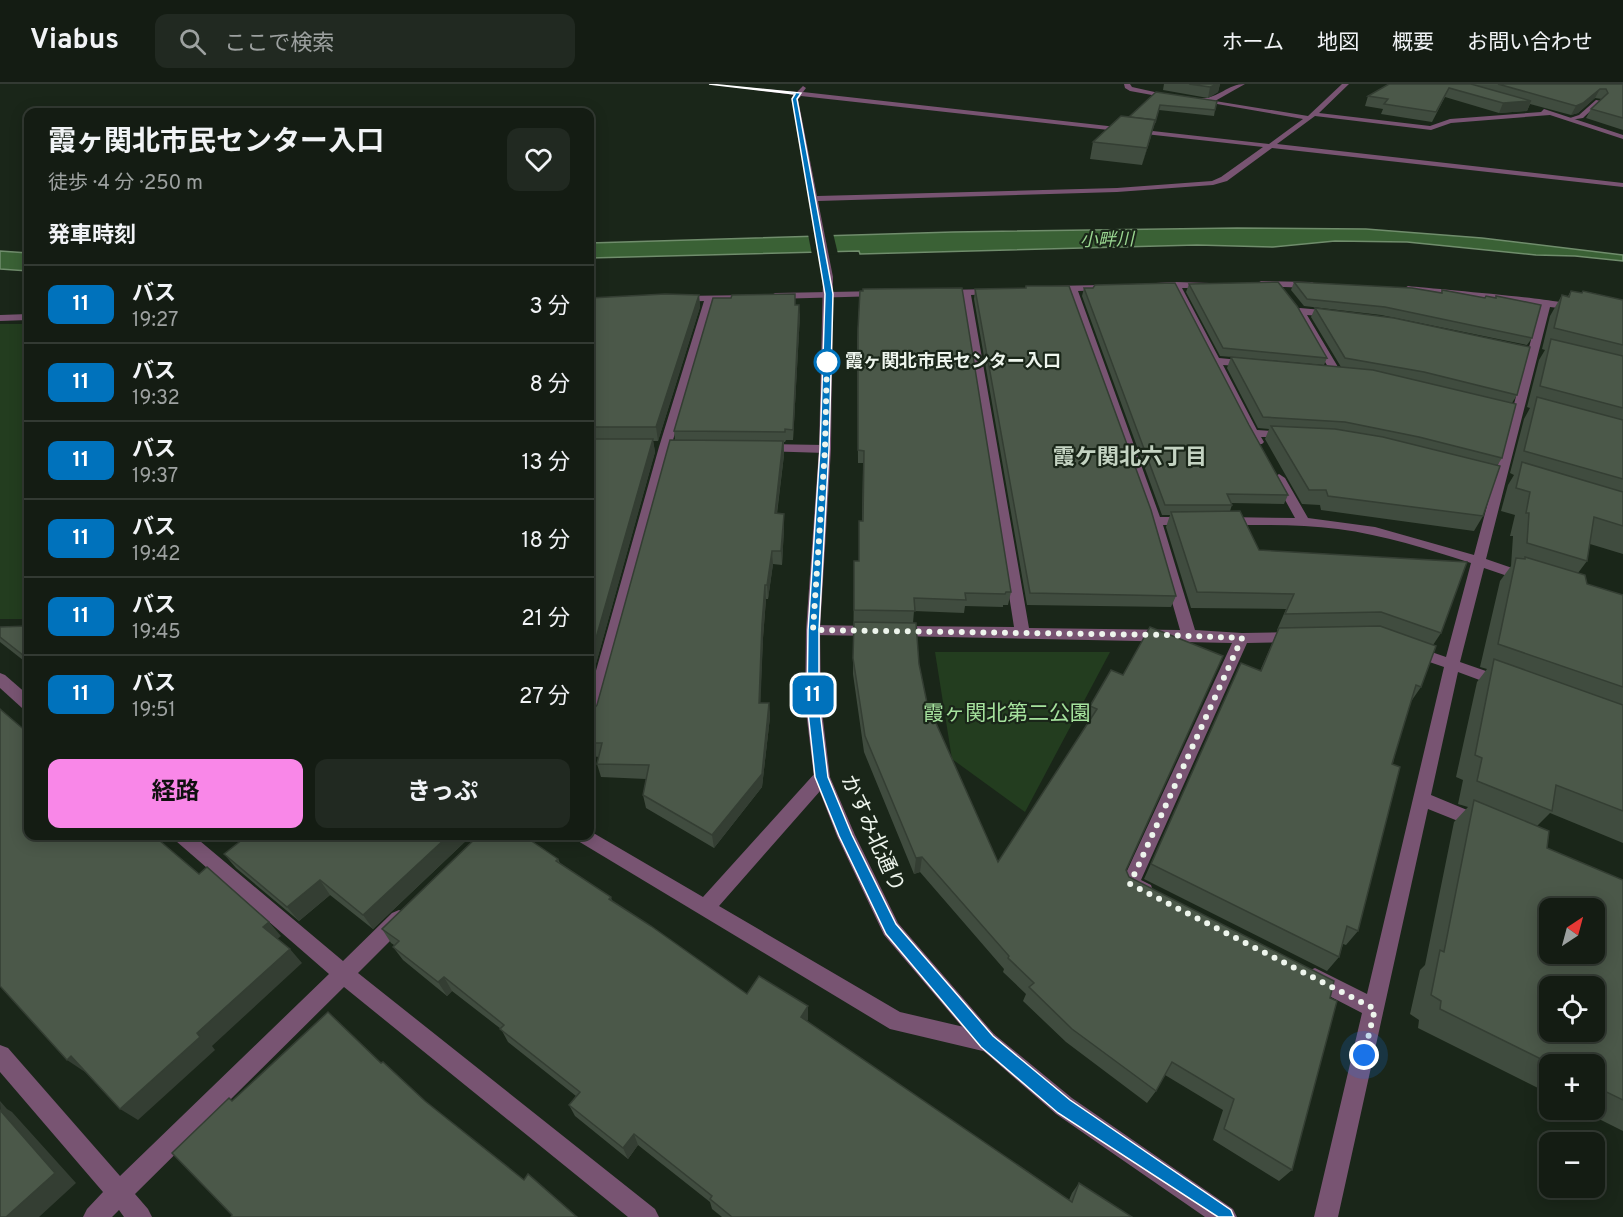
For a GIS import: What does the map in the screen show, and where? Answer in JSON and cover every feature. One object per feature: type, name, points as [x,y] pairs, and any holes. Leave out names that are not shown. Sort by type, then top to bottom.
[{"type":"street","points":[[712,84],[1623,185]]},
{"type":"street","points":[[798,93],[807,84]]},
{"type":"street","points":[[1127,84],[1130,89],[1183,98]]},
{"type":"street","points":[[1210,101],[1242,84]]},
{"type":"street","points":[[814,202],[1188,186],[1224,179],[1311,116],[1346,84]]},
{"type":"street","name":"かすみ北通り","points":[[798,93],[795,99],[828,285],[825,449],[813,630],[813,703],[822,777],[846,836],[891,929],[987,1041],[1064,1107],[1225,1217]]},
{"type":"street","points":[[1192,99],[1311,116],[1431,128],[1450,121],[1552,113]]},
{"type":"street","points":[[1572,119],[1581,117],[1598,101]]},
{"type":"street","points":[[1532,108],[1623,137]]},
{"type":"street","points":[[1602,130],[1623,132]]},
{"type":"street","points":[[1245,284],[1325,285]]},
{"type":"street","points":[[1279,284],[1286,293]]},
{"type":"street","points":[[673,300],[709,299],[828,285],[886,293]]},
{"type":"street","points":[[1176,285],[1264,452]]},
{"type":"street","points":[[1142,286],[1222,285]]},
{"type":"street","points":[[1037,290],[1118,287]]},
{"type":"street","points":[[1394,288],[1590,309]]},
{"type":"street","points":[[1072,289],[1155,520],[1189,635]]},
{"type":"street","points":[[931,293],[1001,291]]},
{"type":"street","points":[[966,293],[1022,632]]},
{"type":"street","points":[[594,704],[665,447],[709,299]]},
{"type":"street","points":[[1293,302],[1336,372]]},
{"type":"street","points":[[1326,1217],[1452,664],[1546,303]]},
{"type":"street","points":[[1300,311],[1346,316]]},
{"type":"street","points":[[0,318],[24,317]]},
{"type":"street","points":[[1217,361],[1257,365]]},
{"type":"street","points":[[1253,433],[1296,436]]},
{"type":"street","points":[[756,448],[825,449]]},
{"type":"street","points":[[1275,472],[1303,521]]},
{"type":"street","points":[[1155,520],[1303,521],[1354,527],[1477,561],[1544,583]]},
{"type":"street","points":[[813,630],[1189,635],[1242,638],[1312,637]]},
{"type":"street","points":[[1162,900],[1130,884],[1242,638]]},
{"type":"street","points":[[1401,646],[1516,688]]},
{"type":"street","points":[[0,679],[24,700]]},
{"type":"street","points":[[706,907],[822,777]]},
{"type":"street","points":[[1423,799],[1497,830]]},
{"type":"street","points":[[187,840],[343,974],[646,1217]]},
{"type":"street","points":[[591,840],[897,1022],[987,1041]]},
{"type":"street","points":[[95,1217],[410,909]]},
{"type":"street","points":[[1300,971],[1375,1009]]},
{"type":"street","points":[[0,1056],[140,1217]]},
{"type":"green space","points":[[0,324],[24,324],[24,619],[0,619]]},
{"type":"green space","name":"霞ヶ関北第二公園","points":[[935,652],[1110,652],[1025,812],[952,759]]},
{"type":"water","name":"小畔川","points":[[1237,228],[1366,229],[1482,238],[1623,255],[1623,261],[1407,242],[1335,241],[1273,247],[1197,245],[594,258],[594,243],[953,232]]},
{"type":"water","points":[[0,251],[24,253],[24,271],[0,269]]},
{"type":"pier","points":[[833,233],[838,254],[812,255],[808,234]]},
{"type":"building","points":[[1189,84],[1217,84],[1210,87]]},
{"type":"building","points":[[1389,84],[1471,84],[1531,101],[1503,103],[1449,88],[1436,112],[1384,104],[1388,99],[1368,96]]},
{"type":"building","points":[[1498,84],[1623,84],[1623,118],[1591,109],[1608,93],[1606,89],[1600,89],[1576,106]]},
{"type":"building","points":[[1156,92],[1217,101],[1215,110],[1160,105],[1155,123],[1155,120],[1129,117]]},
{"type":"building","points":[[1121,116],[1155,120],[1147,148],[1093,142]]},
{"type":"building","points":[[1278,282],[1297,306],[1327,358],[1223,348],[1189,284]]},
{"type":"building","points":[[1294,282],[1412,288],[1442,293],[1442,290],[1485,298],[1486,296],[1496,298],[1496,296],[1541,305],[1532,338],[1385,307],[1307,299]]},
{"type":"building","points":[[1175,283],[1288,495],[1227,494],[1232,505],[1165,505],[1084,288],[1093,288],[1095,285]]},
{"type":"building","points":[[1026,286],[1069,286],[1151,510],[1176,596],[1030,593],[975,289],[1026,288]]},
{"type":"building","points":[[962,288],[1011,592],[1005,594],[965,593],[966,600],[914,598],[915,611],[854,610],[854,561],[859,561],[859,521],[863,521],[864,451],[858,450],[860,291],[863,289]]},
{"type":"building","points":[[1571,291],[1582,293],[1583,291],[1623,300],[1623,345],[1554,328],[1562,295],[1569,297]]},
{"type":"building","points":[[665,294],[699,295],[656,427],[594,427],[594,298]]},
{"type":"building","points":[[795,294],[795,305],[799,305],[793,430],[785,429],[785,432],[674,431],[713,298],[731,298],[732,295]]},
{"type":"building","points":[[1315,308],[1394,318],[1530,347],[1517,395],[1424,372],[1345,358]]},
{"type":"building","points":[[1551,339],[1623,356],[1623,408],[1540,386]]},
{"type":"building","points":[[1231,357],[1373,370],[1516,404],[1502,458],[1419,437],[1345,422],[1263,417]]},
{"type":"building","points":[[1537,397],[1623,420],[1623,479],[1524,451]]},
{"type":"building","points":[[1271,426],[1335,429],[1383,437],[1500,466],[1483,516],[1328,496],[1326,490],[1309,490]]},
{"type":"building","points":[[594,439],[653,439],[594,645]]},
{"type":"building","points":[[670,440],[783,441],[775,513],[784,514],[781,551],[772,551],[767,585],[765,585],[762,624],[759,703],[769,703],[762,774],[712,835],[643,795],[649,765],[597,764],[602,743],[594,743],[594,709],[597,705]]},
{"type":"building","points":[[1522,462],[1623,492],[1623,526],[1594,517],[1587,561],[1527,543],[1529,513],[1526,513],[1530,492],[1516,488]]},
{"type":"building","points":[[1240,511],[1259,550],[1467,562],[1441,633],[1381,612],[1285,614],[1294,594],[1197,592],[1171,512]]},
{"type":"building","points":[[1525,557],[1585,575],[1587,584],[1623,595],[1623,687],[1498,644],[1516,558],[1525,559]]},
{"type":"building","points":[[854,622],[916,623],[919,664],[927,703],[998,862],[1097,709],[1090,706],[1111,670],[1123,675],[1150,627],[1223,656],[1126,870],[1129,877],[1334,981],[1330,998],[1337,1001],[1292,1170],[1224,1129],[1234,1099],[1172,1062],[1156,1091],[1072,1029],[1029,987],[1034,983],[1008,958],[1009,956],[922,857],[916,858],[865,736],[853,658]]},
{"type":"building","points":[[24,626],[24,656],[0,637],[0,627]]},
{"type":"building","points":[[1380,626],[1436,646],[1421,687],[1416,685],[1392,764],[1400,767],[1358,931],[1347,926],[1339,957],[1151,864],[1241,663],[1261,671],[1279,628]]},
{"type":"building","points":[[1494,659],[1623,705],[1623,811],[1556,785],[1552,811],[1477,781],[1482,758],[1475,755]]},
{"type":"building","points":[[0,709],[24,730],[24,840],[159,840],[199,874],[207,867],[269,922],[263,927],[290,949],[197,1033],[200,1037],[120,1109],[71,1056],[67,1060],[0,986]]},
{"type":"building","points":[[1474,800],[1549,831],[1547,848],[1623,880],[1623,1100],[1605,1091],[1605,1054],[1539,1054],[1539,1058],[1440,1009],[1441,1001],[1431,995],[1440,950],[1444,952]]},
{"type":"building","points":[[242,840],[444,840],[363,915],[320,880],[287,907],[224,854]]},
{"type":"building","points":[[474,840],[530,840],[558,859],[556,861],[611,897],[609,899],[747,994],[759,976],[808,1006],[801,1017],[1072,1202],[1079,1183],[1132,1217],[732,1217],[710,1199],[712,1196],[634,1134],[623,1148],[569,1105],[580,1092],[500,1029],[504,1025],[444,977],[438,982],[393,947],[399,941],[382,929]]},
{"type":"building","points":[[328,1012],[425,1101],[524,1180],[528,1174],[577,1217],[231,1217],[232,1215],[172,1153],[229,1098],[232,1101]]},
{"type":"building","points":[[0,1110],[55,1173],[6,1217],[0,1217]]},
{"type":"bus line","name":"11","points":[[712,84],[798,93],[795,99],[828,277],[829,294],[825,449],[813,630],[813,703],[822,777],[846,836],[891,929],[987,1041],[1064,1107],[1225,1217]]},
{"type":"place","name":"霞ヶ関北市民センター入口","points":[[827,362]]},
{"type":"district","name":"霞ケ関北六丁目","points":[[1130,458]]},
{"type":"route","points":[[827,362],[827,360],[825,449],[813,630],[1189,635],[1242,638],[1130,884],[1375,1009],[1364,1055]]}]
